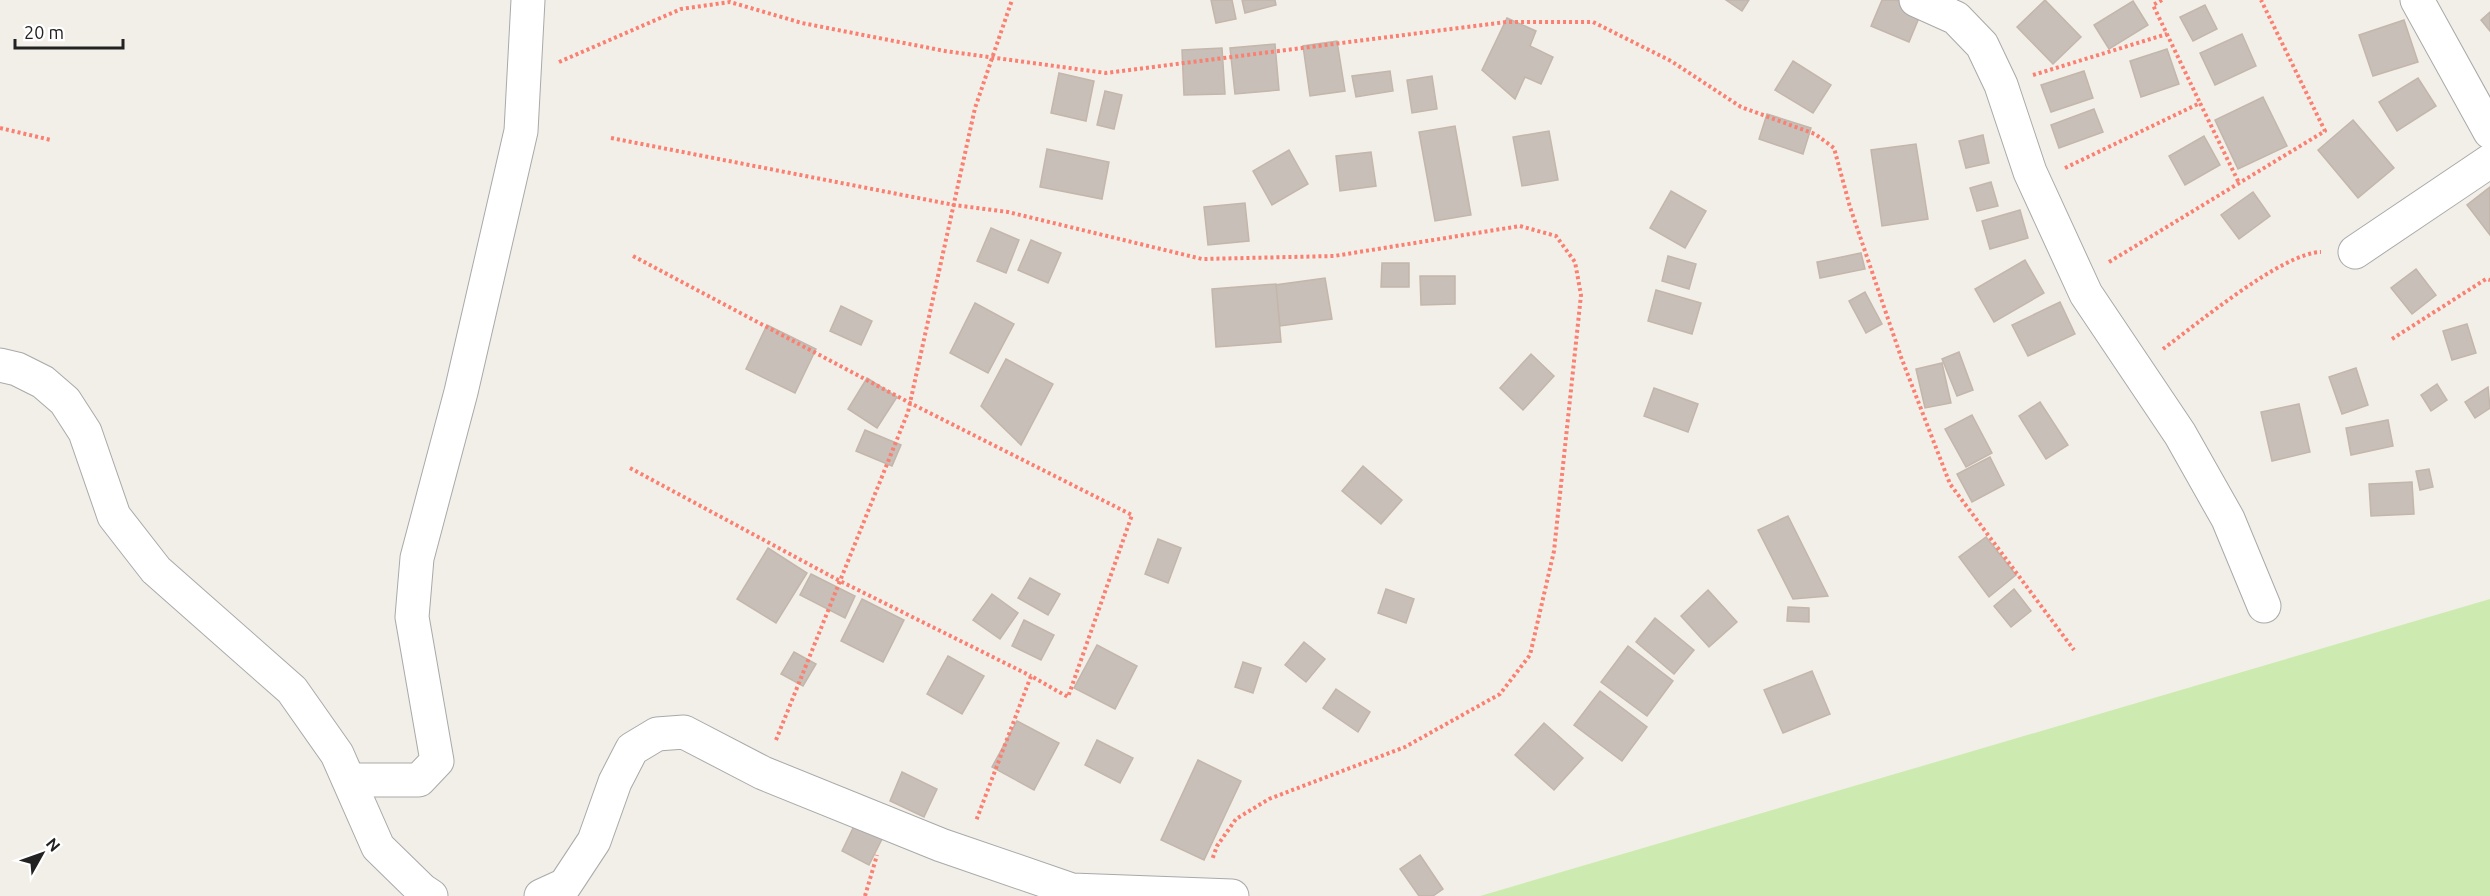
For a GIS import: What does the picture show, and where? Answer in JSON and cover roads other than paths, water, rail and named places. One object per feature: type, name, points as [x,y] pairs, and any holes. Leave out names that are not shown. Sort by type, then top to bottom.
[{"type":"street","points":[[349,780],[419,780],[437,762],[412,617],[417,558],[462,392],[519,142],[525,76],[528,0]]},
{"type":"street","points":[[1917,0],[1956,18],[1983,45],[2001,85],[2035,183],[2079,280],[2180,434],[2228,519],[2264,606]]},
{"type":"street","points":[[2417,0],[2490,132]]},
{"type":"street","points":[[2355,252],[2490,161]]},
{"type":"street","points":[[0,365],[17,369],[43,382],[65,401],[85,432],[114,516],[156,570],[292,690],[337,754],[378,847],[431,896]]},
{"type":"street","points":[[541,896],[565,885],[594,841],[615,782],[632,749],[657,734],[684,732],[763,773],[964,853],[1072,890],[1233,896]]}]
